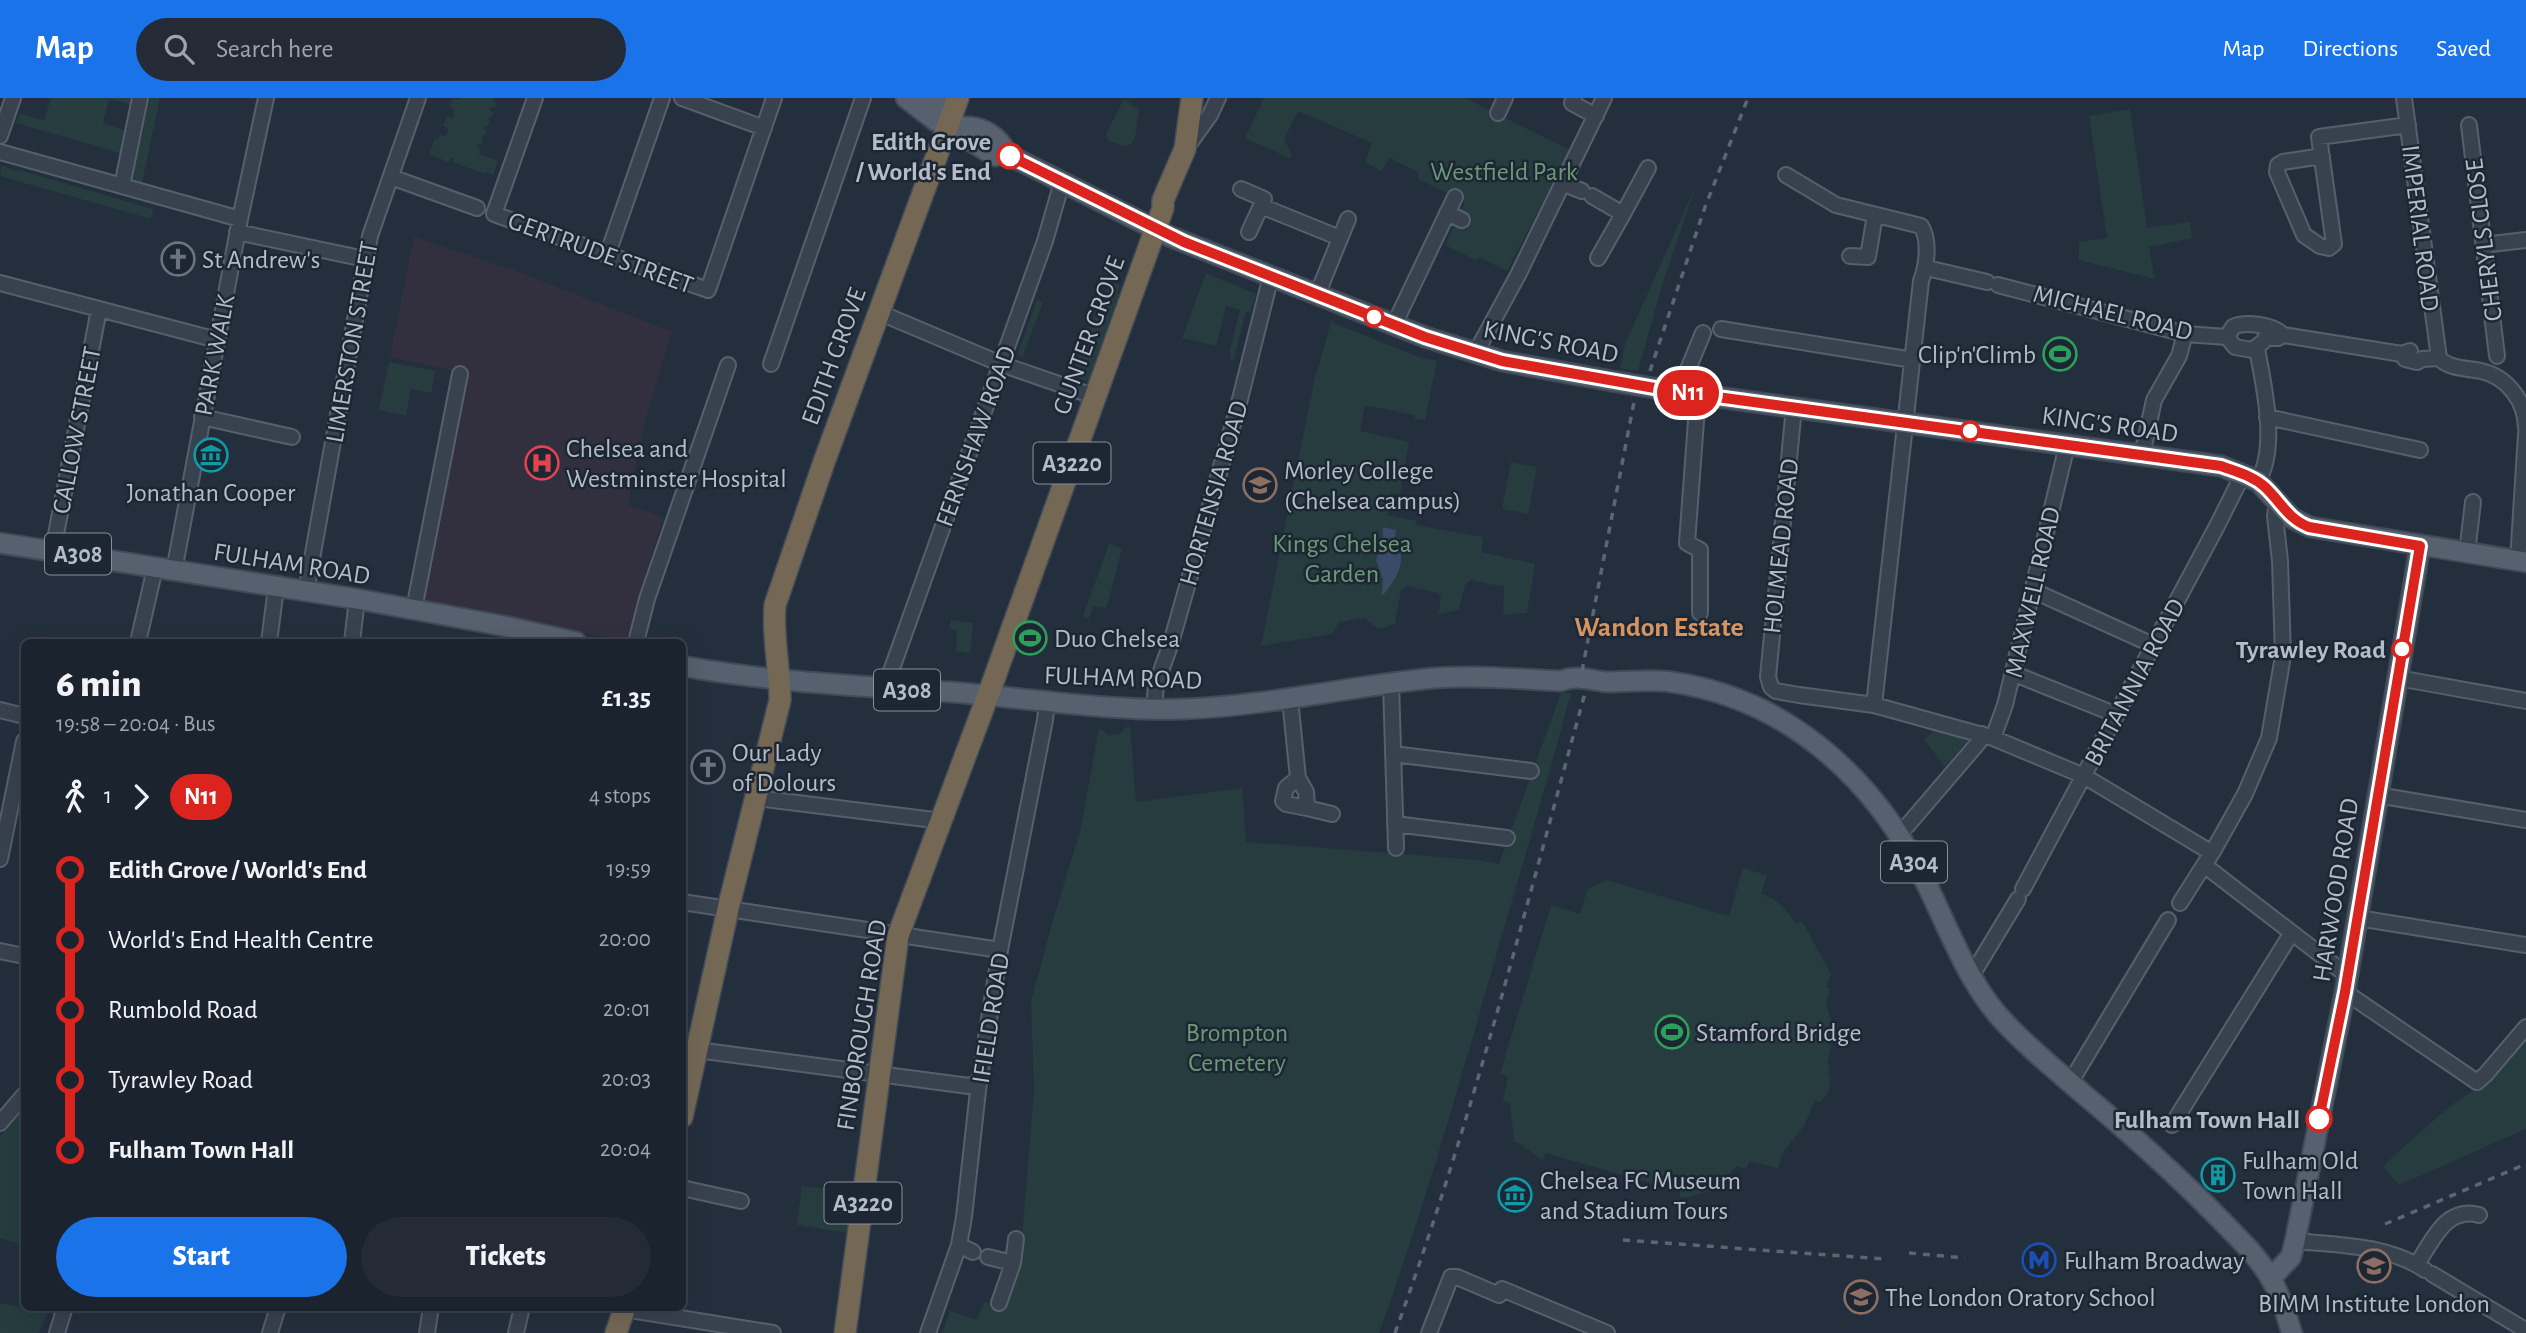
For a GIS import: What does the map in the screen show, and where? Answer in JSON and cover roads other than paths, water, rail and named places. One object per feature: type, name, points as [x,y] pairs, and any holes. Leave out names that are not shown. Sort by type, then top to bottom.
[{"type":"highway","name":"EDITH GROVE","points":[[686,1083],[690,1049],[757,798],[779,699],[775,605],[878,312],[955,123],[957,98]]},
{"type":"highway","name":"A3220","points":[[1155,229],[1166,192],[1185,149],[1192,98]]},
{"type":"highway","name":"GUNTER GROVE","points":[[988,696],[1155,229]]},
{"type":"highway","name":"FINBOROUGH ROAD","points":[[845,1333],[898,936],[988,696]]},
{"type":"highway","points":[[616,1333],[623,1311]]},
{"type":"main road","name":"KING'S ROAD","points":[[906,98],[936,121],[955,123]]},
{"type":"main road","name":"KING'S ROAD","points":[[930,98],[945,108],[967,139],[995,156],[1007,154],[1155,229],[1317,295],[1475,354],[1514,364],[1681,392],[2210,464],[2250,477],[2277,500],[2292,518],[2309,527],[2522,561]]},
{"type":"main road","name":"FULHAM ROAD","points":[[0,543],[357,599],[414,609],[522,636],[549,639]]},
{"type":"main road","name":"HARWOOD ROAD","points":[[2295,1241],[2347,984],[2420,546]]},
{"type":"main road","name":"FULHAM ROAD","points":[[686,666],[780,678],[1113,707],[1206,707],[1290,699],[1391,683],[1463,677],[1561,681],[1568,687],[1595,687],[1605,682],[1657,680],[1691,685],[1736,697],[1804,734],[1839,761],[1856,779],[1923,876],[1972,975],[2006,1025],[2194,1193],[2247,1248],[2271,1278]]},
{"type":"main road","points":[[2271,1278],[2291,1257],[2295,1241]]},
{"type":"main road","name":"A304","points":[[2271,1278],[2292,1333]]},
{"type":"street","points":[[0,136],[13,98]]},
{"type":"street","points":[[122,186],[140,98]]},
{"type":"street","name":"PARK WALK","points":[[139,639],[165,570],[202,417],[266,98]]},
{"type":"street","name":"LIMERSTON STREET","points":[[306,592],[370,236],[418,98]]},
{"type":"street","name":"GERTRUDE STREET","points":[[535,98],[494,214],[708,290],[764,128]]},
{"type":"street","points":[[607,256],[662,98]]},
{"type":"street","points":[[682,98],[764,128],[774,98]]},
{"type":"street","points":[[771,364],[863,98]]},
{"type":"street","points":[[1185,149],[1210,115],[1218,98]]},
{"type":"street","points":[[1498,113],[1505,98]]},
{"type":"street","points":[[1574,98],[1572,103],[1596,116]]},
{"type":"street","points":[[1475,354],[1564,184],[1604,98]]},
{"type":"street","name":"IMPERIAL ROAD","points":[[2404,98],[2439,358]]},
{"type":"street","points":[[2322,156],[2283,162],[2278,165],[2277,172],[2304,235],[2320,246],[2329,248],[2334,244],[2322,156],[2319,137],[2408,125]]},
{"type":"street","name":"CHERYLS CLOSE","points":[[2469,125],[2497,356]]},
{"type":"street","points":[[0,152],[122,186],[239,225],[365,259]]},
{"type":"street","points":[[1598,258],[1648,168]]},
{"type":"street","points":[[1786,175],[1836,205],[1921,226],[1926,234],[1925,270],[1921,281],[1874,705],[1988,736],[2084,776],[2208,859],[2347,984],[2477,1082],[2526,1027]]},
{"type":"street","name":"GERTRUDE STREET","points":[[391,177],[477,208]]},
{"type":"street","name":"FERNSHAW ROAD","points":[[886,688],[1045,241],[1062,183]]},
{"type":"street","points":[[1564,184],[1587,193],[1623,214]]},
{"type":"street","points":[[1241,189],[1264,200],[1249,232]]},
{"type":"street","points":[[1394,325],[1455,197]]},
{"type":"street","points":[[1261,206],[1340,238]]},
{"type":"street","points":[[1447,213],[1462,220]]},
{"type":"street","points":[[1850,256],[1868,257],[1875,215]]},
{"type":"street","points":[[1317,295],[1348,219]]},
{"type":"street","points":[[2483,245],[2526,240]]},
{"type":"street","name":"MICHAEL ROAD","points":[[1925,270],[1931,269],[1993,284],[2185,334],[2227,337]]},
{"type":"street","name":"HORTENSIA ROAD","points":[[1154,708],[1156,685],[1171,643],[1271,276]]},
{"type":"street","points":[[0,283],[216,340]]},
{"type":"street","name":"CALLOW STREET","points":[[53,550],[99,309]]},
{"type":"street","points":[[878,312],[1001,364],[1096,397]]},
{"type":"street","points":[[2261,338],[2252,324],[2233,327],[2227,337],[2235,347],[2261,338],[2278,338],[2283,335],[2402,354],[2407,350],[2418,353],[2423,359],[2439,358],[2447,365],[2490,374],[2521,392],[2526,431],[2522,561]]},
{"type":"street","points":[[1721,330],[1913,360]]},
{"type":"street","points":[[1700,613],[1700,550],[1687,543],[1681,392],[1703,332]]},
{"type":"street","points":[[2142,455],[2154,400],[2179,356],[2185,334]]},
{"type":"street","name":"BRITANNIA ROAD","points":[[1972,975],[2020,894],[2153,645],[2250,477],[2264,471],[2267,417],[2261,338]]},
{"type":"street","points":[[637,639],[647,599],[728,365]]},
{"type":"street","points":[[414,609],[460,373]]},
{"type":"street","name":"HOLMEAD ROAD","points":[[1794,407],[1769,685],[1776,691],[1874,705]]},
{"type":"street","points":[[202,417],[292,438]]},
{"type":"street","points":[[2267,417],[2420,450]]},
{"type":"street","name":"MAXWELL ROAD","points":[[1906,826],[1979,742],[1988,736],[2005,705],[2067,445]]},
{"type":"street","points":[[2180,903],[2245,794],[2269,738],[2283,656],[2281,575],[2274,516],[2277,500]]},
{"type":"street","points":[[2467,553],[2473,502]]},
{"type":"street","points":[[270,639],[276,588]]},
{"type":"street","points":[[2032,590],[2153,645]]},
{"type":"street","points":[[352,639],[357,599]]},
{"type":"street","points":[[2012,673],[2116,715]]},
{"type":"street","points":[[2398,678],[2526,701]]},
{"type":"street","points":[[1391,683],[1396,848]]},
{"type":"street","points":[[1290,699],[1298,778],[1307,792],[1307,808]]},
{"type":"street","name":"IFIELD ROAD","points":[[928,1333],[958,1245],[966,1208],[979,1082],[1000,950],[1045,720],[1046,701]]},
{"type":"street","points":[[0,710],[21,715]]},
{"type":"street","points":[[1393,754],[1531,771]]},
{"type":"street","points":[[0,859],[21,756]]},
{"type":"street","points":[[1298,778],[1286,788],[1283,801],[1332,814]]},
{"type":"street","points":[[2377,795],[2526,820]]},
{"type":"street","points":[[757,798],[942,821]]},
{"type":"street","points":[[1395,824],[1507,838]]},
{"type":"street","points":[[686,903],[1000,950]]},
{"type":"street","points":[[2358,918],[2526,945]]},
{"type":"street","points":[[2070,1083],[2168,920]]},
{"type":"street","points":[[2172,1125],[2291,933]]},
{"type":"street","points":[[0,951],[21,955]]},
{"type":"street","points":[[690,1049],[969,1086],[979,1082]]},
{"type":"street","points":[[0,1124],[21,1099]]},
{"type":"street","points":[[686,1189],[741,1201]]},
{"type":"street","points":[[2425,1269],[2450,1219],[2467,1212],[2479,1214]]},
{"type":"street","points":[[999,1303],[1013,1263],[1016,1239]]},
{"type":"street","points":[[2295,1241],[2349,1244],[2425,1269],[2523,1326]]},
{"type":"street","points":[[958,1245],[1013,1263]]},
{"type":"street","points":[[1429,1333],[1451,1277],[1457,1277],[1499,1295],[1502,1289],[1607,1333]]},
{"type":"street","points":[[57,1333],[64,1311]]},
{"type":"street","points":[[270,1333],[277,1311]]},
{"type":"street","points":[[427,1333],[430,1311]]},
{"type":"street","points":[[516,1333],[521,1311]]},
{"type":"street","points":[[640,1311],[773,1333]]},
{"type":"water","points":[[1383,527],[1396,530],[1394,542],[1399,548],[1401,562],[1396,577],[1382,596],[1383,579],[1376,560],[1383,538]]},
{"type":"railway","points":[[1650,371],[1705,207],[1748,98]]},
{"type":"railway","points":[[1582,671],[1634,402]]},
{"type":"railway","points":[[1395,1333],[1473,1095],[1585,693]]},
{"type":"railway","points":[[2385,1224],[2526,1164]]},
{"type":"railway","points":[[1623,1240],[1884,1259]]},
{"type":"railway","points":[[1909,1253],[1965,1258]]},
{"type":"place","name":"Edith Grove / World's End","points":[[1010,156]]},
{"type":"place","name":"St Andrew's","points":[[178,259]]},
{"type":"place","name":"Clip'n'Climb","points":[[2060,354]]},
{"type":"place","name":"Jonathan Cooper","points":[[211,455]]},
{"type":"place","name":"Chelsea and Westminster Hospital","points":[[542,463]]},
{"type":"place","name":"Morley College (Chelsea campus)","points":[[1260,485]]},
{"type":"place","name":"Duo Chelsea","points":[[1030,638]]},
{"type":"place","name":"Tyrawley Road","points":[[2402,649]]},
{"type":"place","name":"Our Lady of Dolours","points":[[708,767]]},
{"type":"place","name":"Stamford Bridge","points":[[1672,1032]]},
{"type":"place","name":"Fulham Town Hall","points":[[2319,1119]]},
{"type":"place","name":"Fulham Old Town Hall","points":[[2218,1175]]},
{"type":"place","name":"Chelsea FC Museum and Stadium Tours","points":[[1515,1195]]},
{"type":"place","name":"Fulham Broadway","points":[[2039,1260]]},
{"type":"place","name":"BIMM Institute London","points":[[2374,1266]]},
{"type":"place","name":"The London Oratory School","points":[[1861,1297]]},
{"type":"district","name":"Wandon Estate","points":[[1659,626]]},
{"type":"park label","name":"Westfield Park","points":[[1504,171]]},
{"type":"park label","name":"Kings Chelsea Garden","points":[[1342,558]]},
{"type":"park label","name":"Brompton Cemetery","points":[[1237,1046]]}]
